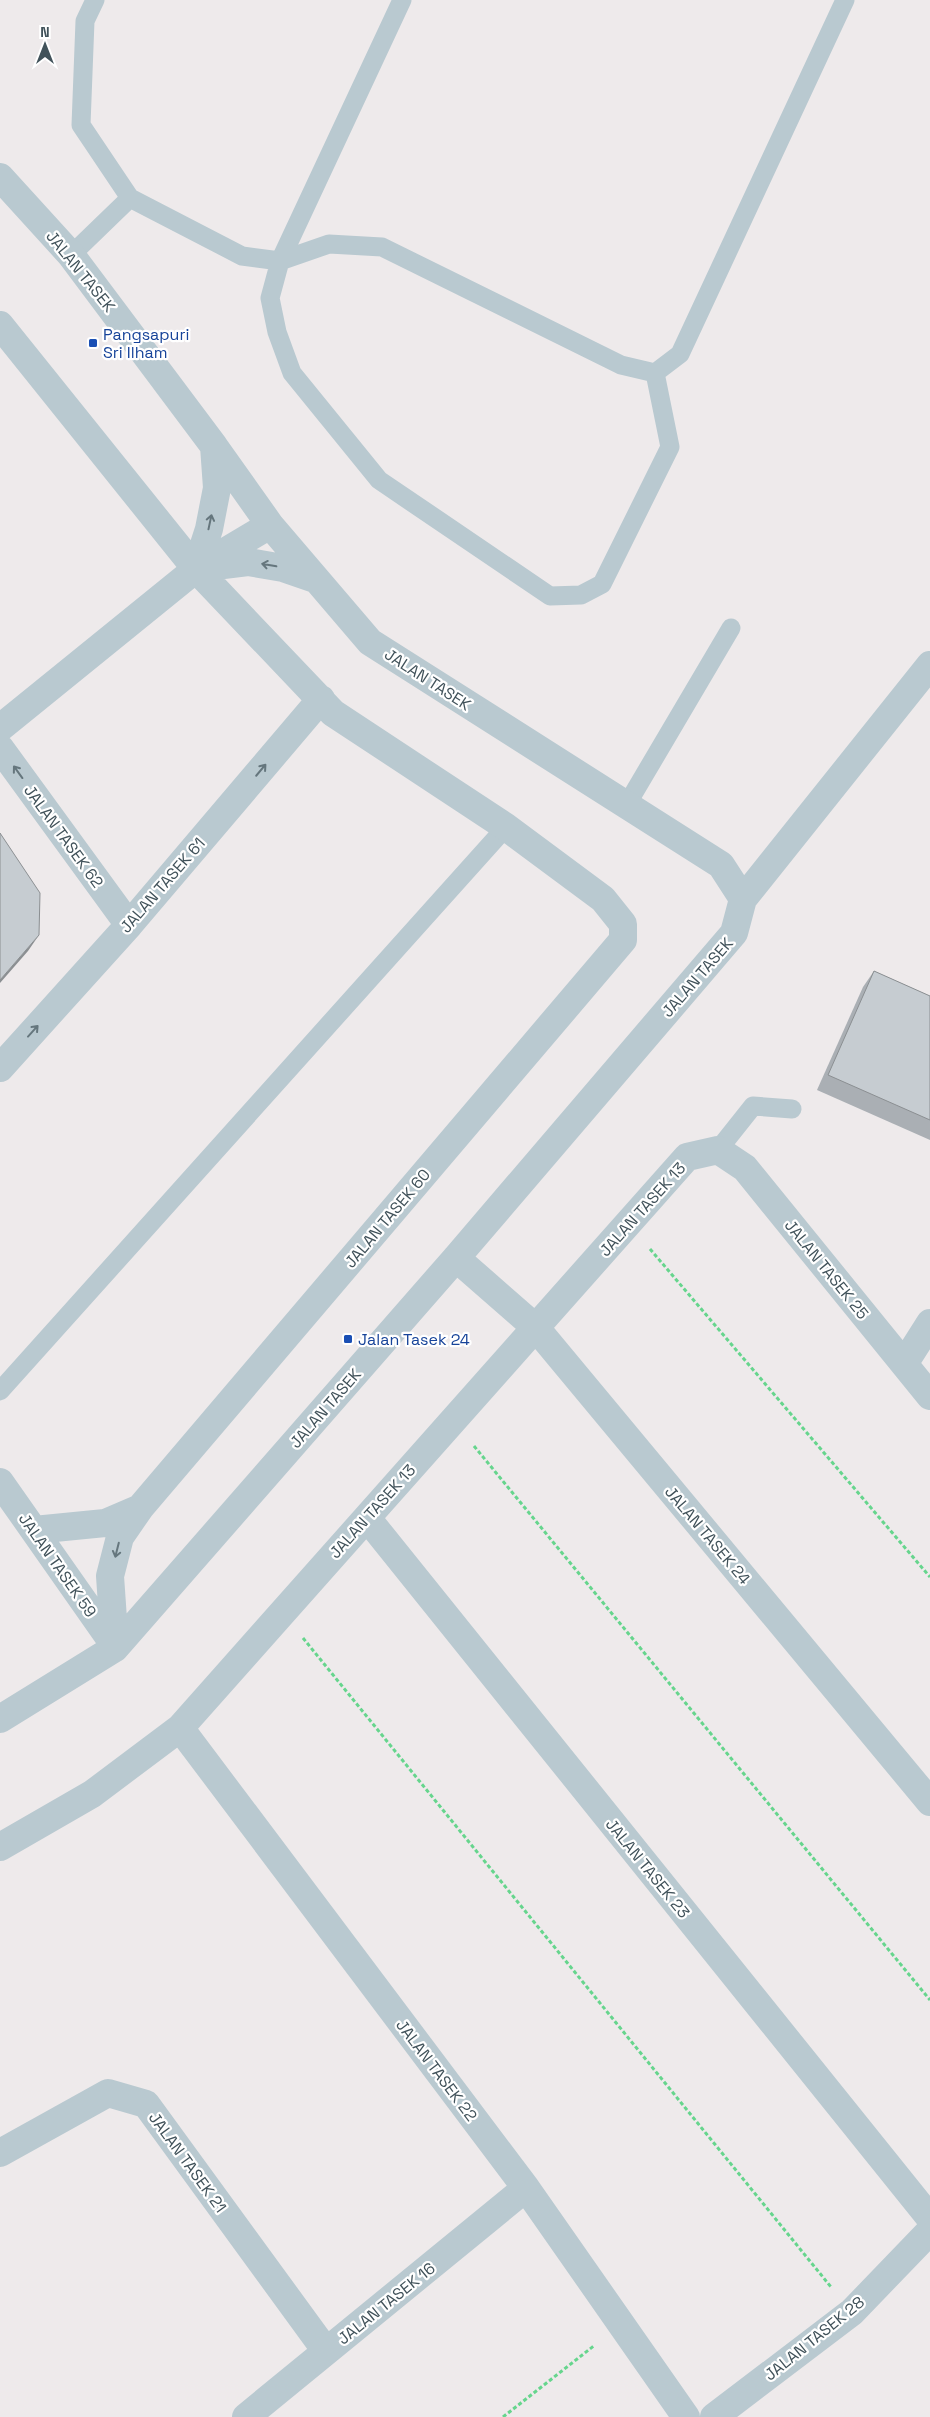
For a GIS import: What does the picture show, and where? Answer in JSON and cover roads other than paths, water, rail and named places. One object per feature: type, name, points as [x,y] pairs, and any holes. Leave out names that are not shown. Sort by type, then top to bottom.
[{"type":"street","name":"JALAN TASEK","points":[[0,177],[72,254],[270,525],[370,642],[721,865],[743,899],[734,933],[456,1258],[115,1648],[0,1719]]},
{"type":"street","points":[[0,325],[196,569],[333,713],[506,827]]},
{"type":"street","points":[[196,569],[209,529],[217,488],[214,446]]},
{"type":"street","points":[[0,728],[196,569],[270,525]]},
{"type":"street","points":[[196,569],[248,562],[283,568],[315,579]]},
{"type":"street","points":[[743,899],[930,665]]},
{"type":"street","name":"JALAN TASEK 61","points":[[0,1068],[129,925],[321,699]]},
{"type":"street","name":"JALAN TASEK 62","points":[[0,748],[129,925]]},
{"type":"street","name":"JALAN TASEK 60","points":[[115,1648],[110,1576],[120,1537],[140,1508],[623,940],[623,924],[603,899],[506,827]]},
{"type":"street","name":"JALAN TASEK 13","points":[[0,1847],[92,1794],[180,1728],[688,1158],[718,1150]]},
{"type":"street","name":"JALAN TASEK 25","points":[[718,1150],[745,1168],[930,1396]]},
{"type":"street","name":"JALAN TASEK 24","points":[[456,1258],[536,1328],[930,1802]]},
{"type":"street","points":[[904,1364],[930,1323]]},
{"type":"street","name":"JALAN TASEK 59","points":[[0,1482],[115,1648]]},
{"type":"street","points":[[34,1530],[104,1523],[140,1508]]},
{"type":"street","name":"JALAN TASEK 23","points":[[366,1518],[930,2218]]},
{"type":"street","name":"JALAN TASEK 22","points":[[180,1728],[526,2188],[686,2417]]},
{"type":"street","name":"JALAN TASEK 21","points":[[0,2153],[108,2093],[146,2104],[326,2351]]},
{"type":"street","name":"JALAN TASEK 16","points":[[246,2417],[526,2188]]},
{"type":"street","name":"JALAN TASEK 28","points":[[714,2417],[852,2312],[930,2231]]},
{"type":"lane","points":[[95,0],[85,21],[81,125],[130,198],[242,256],[280,260],[329,244],[382,247],[621,365],[655,373]]},
{"type":"lane","points":[[402,0],[280,260],[270,298],[277,332],[292,373],[378,480],[550,596],[581,595],[602,584],[670,447],[655,373]]},
{"type":"lane","points":[[655,373],[680,354],[845,0]]},
{"type":"lane","points":[[72,254],[130,198]]},
{"type":"lane","points":[[626,806],[731,628]]},
{"type":"lane","points":[[0,1391],[506,827]]},
{"type":"lane","points":[[718,1150],[753,1106],[792,1109]]},
{"type":"place","name":"Pangsapuri Sri Ilham","points":[[93,343]]},
{"type":"place","name":"Jalan Tasek 24","points":[[348,1339]]}]
